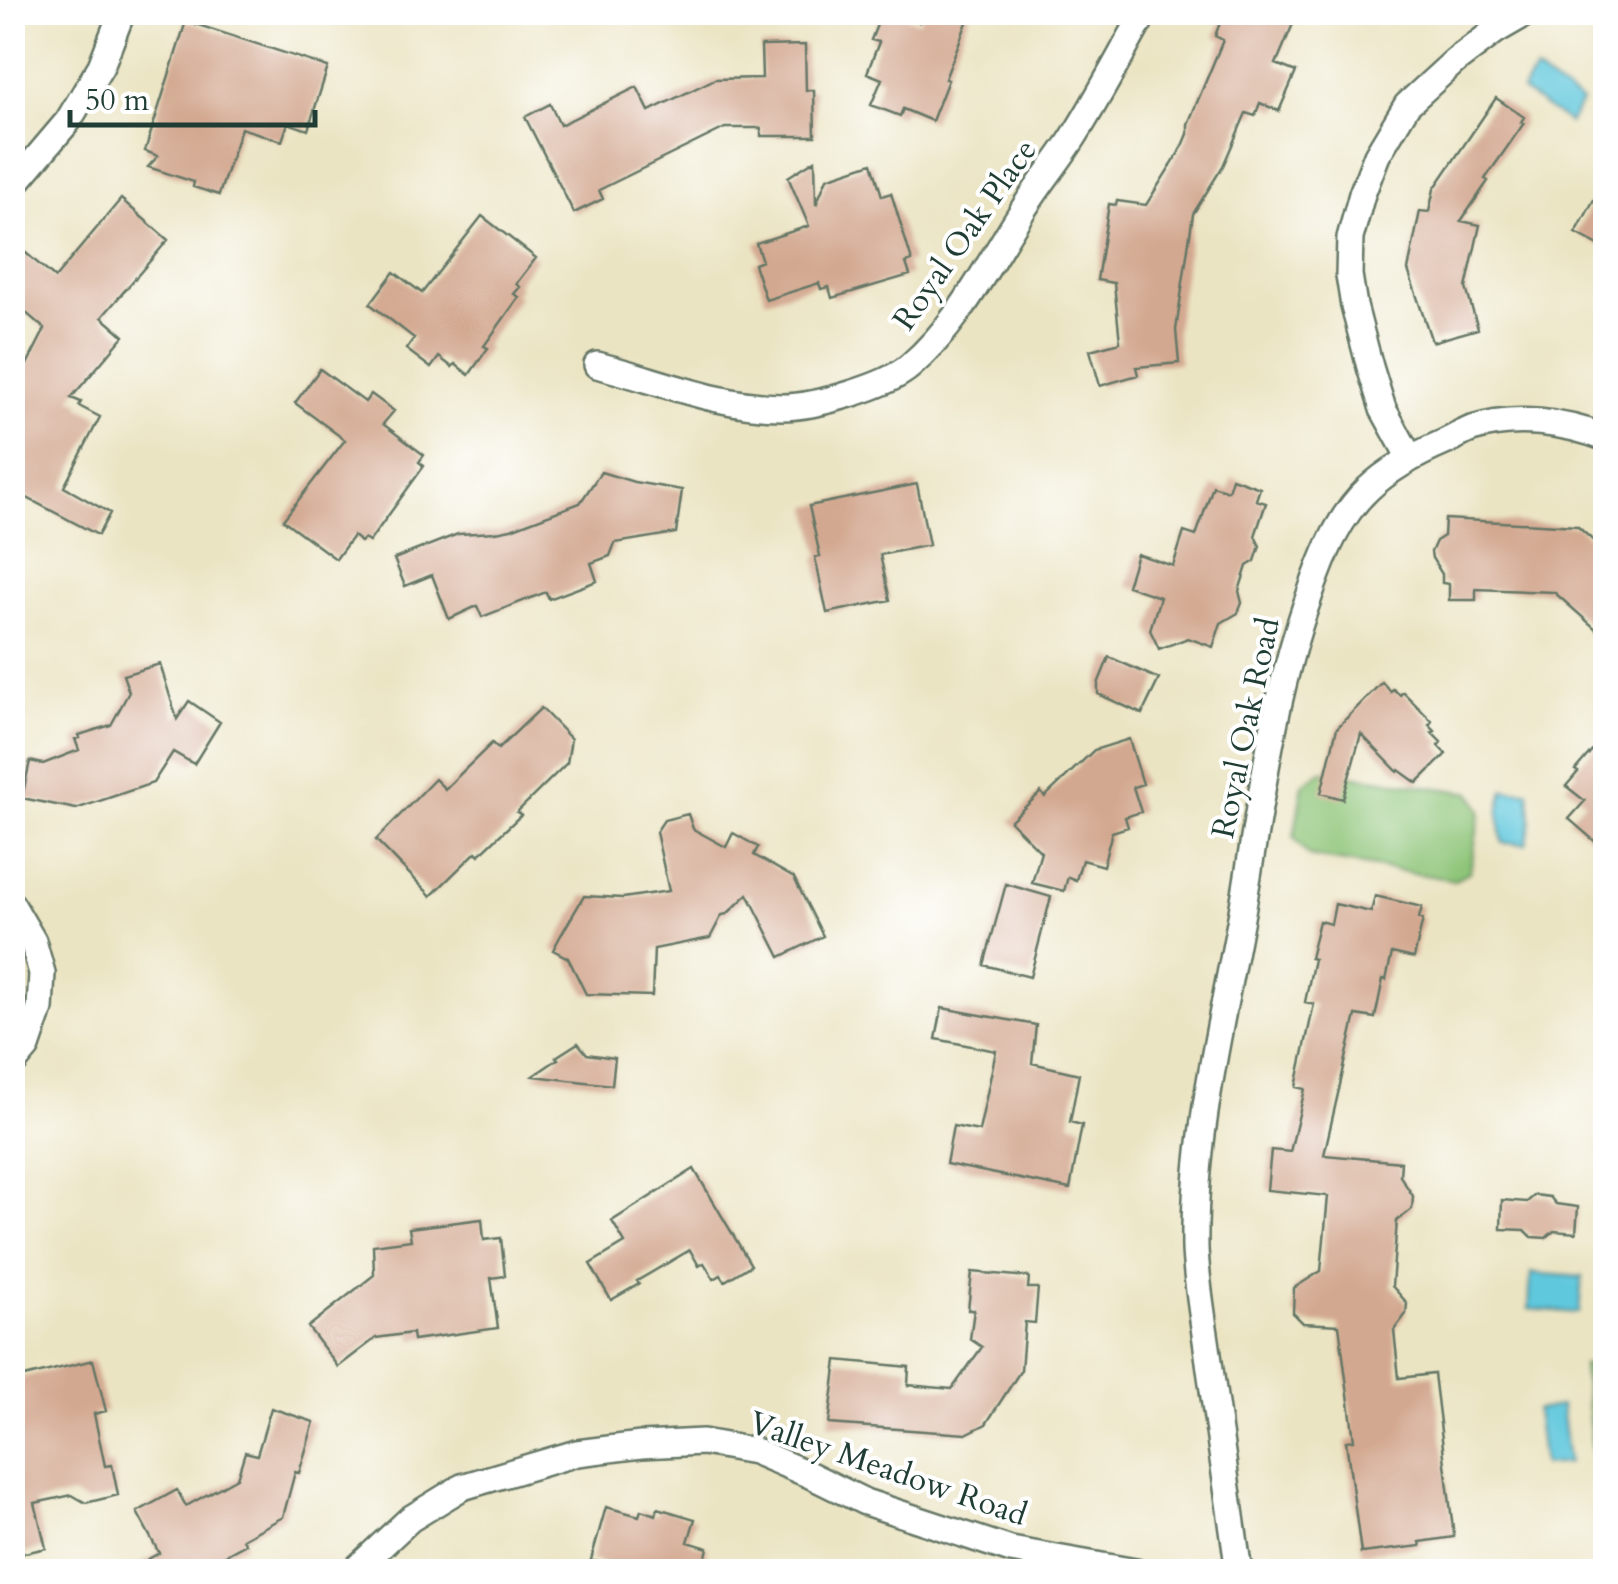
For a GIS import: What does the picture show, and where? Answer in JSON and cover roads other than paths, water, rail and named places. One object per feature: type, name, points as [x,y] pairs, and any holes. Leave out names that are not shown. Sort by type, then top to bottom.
[{"type":"street","points":[[12,188],[68,121],[101,66],[122,12]]},
{"type":"street","name":"Royal Oak Place","points":[[597,364],[724,400],[783,407],[875,386],[908,369],[941,336],[976,287],[1073,138],[1145,12]]},
{"type":"street","points":[[1528,12],[1455,61],[1407,106],[1376,154],[1350,238],[1349,275],[1354,306],[1383,408],[1410,458],[1474,428],[1526,421],[1580,428],[1606,438]]},
{"type":"street","name":"Royal Oak Road","points":[[1239,1572],[1200,1307],[1195,1247],[1207,1098],[1276,717],[1298,626],[1322,559],[1342,522],[1368,490],[1410,458]]},
{"type":"street","points":[[12,905],[34,940],[42,973],[40,1009],[27,1047],[12,1066]]},
{"type":"street","name":"Valley Meadow Road","points":[[353,1572],[410,1520],[462,1487],[577,1453],[703,1442],[754,1450],[866,1502],[1011,1550],[1136,1572]]},
{"type":"water","points":[[1535,71],[1582,102],[1569,123],[1522,91]]},
{"type":"water","points":[[1504,790],[1529,791],[1531,822],[1526,844],[1502,843],[1499,812]]},
{"type":"water","points":[[1531,1273],[1582,1277],[1579,1313],[1529,1309]]},
{"type":"water","points":[[1561,1406],[1568,1463],[1543,1465],[1536,1410]]}]
